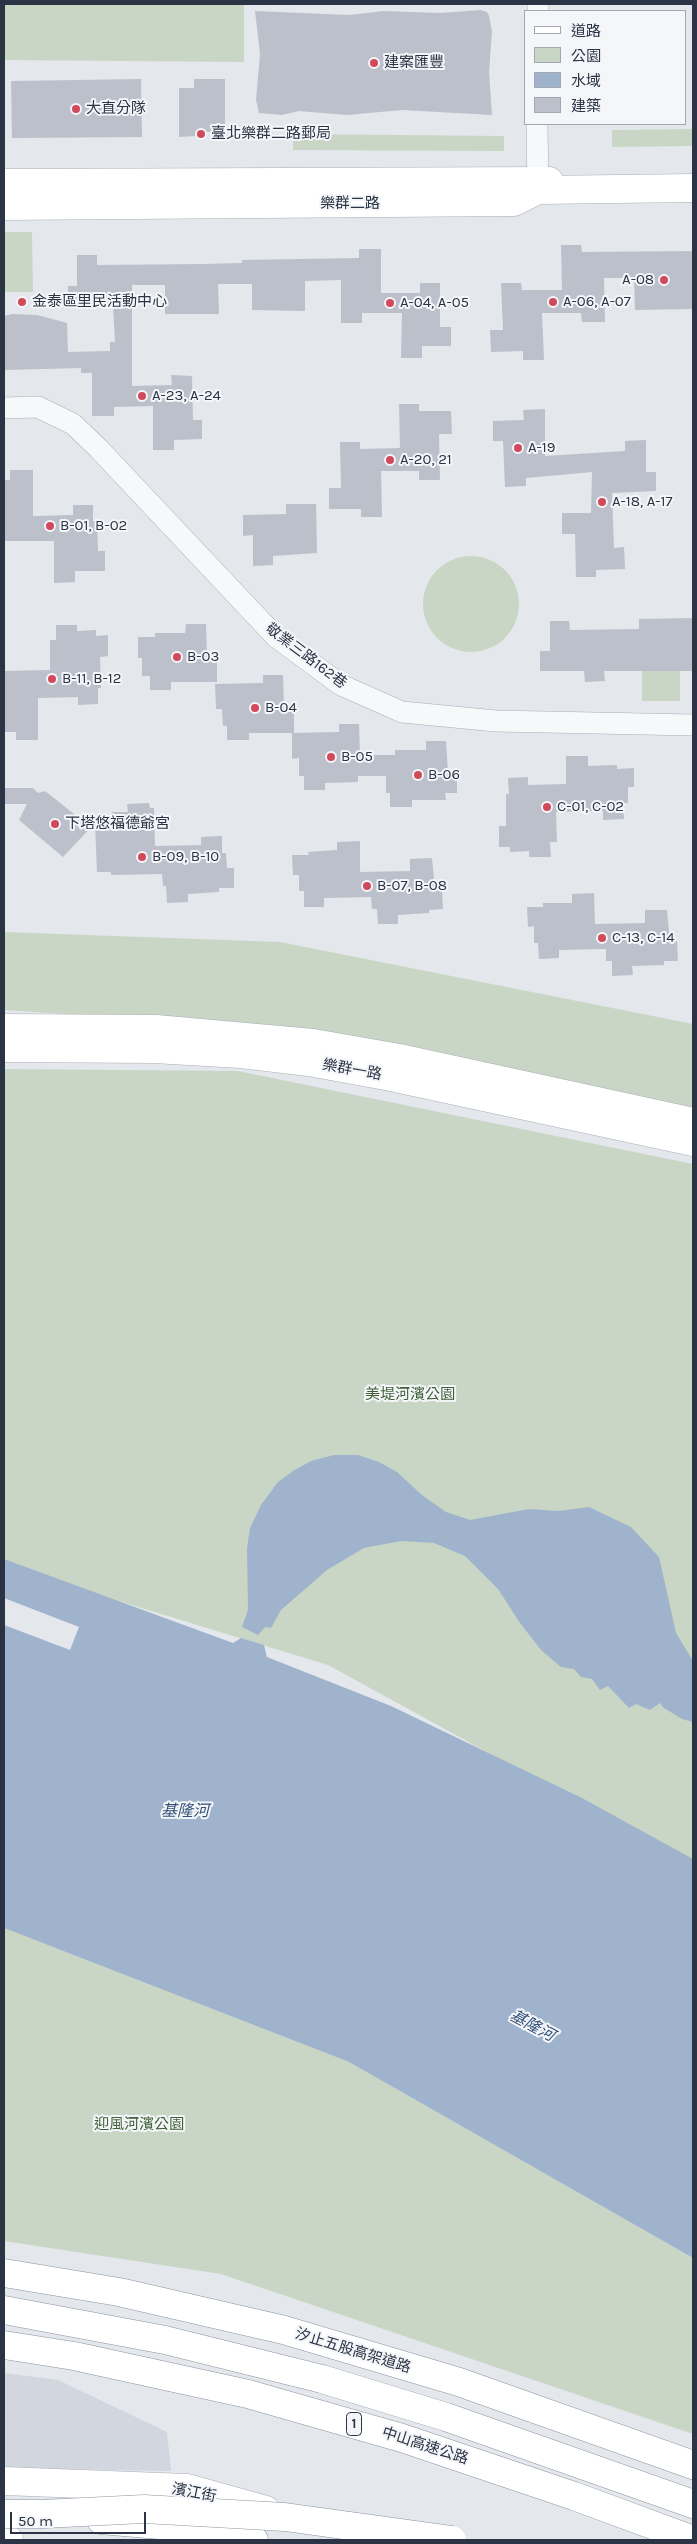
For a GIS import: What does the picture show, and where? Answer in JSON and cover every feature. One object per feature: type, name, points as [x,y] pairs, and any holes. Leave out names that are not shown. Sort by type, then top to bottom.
[{"type":"main road","name":"樂群二路","points":[[4,206],[514,202],[538,185],[693,179]]},
{"type":"main road","name":"樂群二路","points":[[4,183],[538,185],[693,188]]},
{"type":"main road","name":"樂群一路","points":[[4,1028],[156,1029],[313,1042],[399,1058],[693,1122]]},
{"type":"main road","name":"樂群一路","points":[[4,1048],[154,1049],[241,1054],[309,1062],[391,1077],[693,1142]]},
{"type":"main road","name":"汐止五股高架道路","points":[[4,2273],[119,2292],[284,2330],[460,2382],[693,2465]]},
{"type":"main road","name":"1","points":[[4,2310],[165,2340],[322,2379],[446,2417],[693,2504]]},
{"type":"main road","name":"中山高速公路","points":[[4,2345],[74,2356],[248,2394],[402,2438],[574,2496],[693,2540]]},
{"type":"main road","name":"濱江街","points":[[4,2481],[187,2488],[378,2540]]},
{"type":"main road","points":[[4,2514],[144,2509],[276,2517],[452,2540]]},
{"type":"main road","points":[[43,2514],[171,2526],[254,2540]]},
{"type":"main road","points":[[4,2540],[9,2540]]},
{"type":"street","points":[[538,125],[538,185]]},
{"type":"street","name":"敬業三路162巷","points":[[4,408],[38,407],[73,424],[98,448],[276,637],[341,685],[402,712],[496,721],[693,725]]},
{"type":"shaded area","points":[[4,2373],[58,2380],[167,2432],[171,2471],[4,2468]]},
{"type":"green space","points":[[4,4],[244,4],[244,62],[4,60]]},
{"type":"green space","points":[[693,129],[693,146],[612,147],[612,130]]},
{"type":"green space","points":[[293,134],[504,136],[504,151],[293,150]]},
{"type":"green space","points":[[4,232],[32,232],[33,292],[4,292]]},
{"type":"green space","points":[[471,556],[489,560],[505,570],[515,586],[519,604],[515,622],[505,638],[489,648],[471,652],[453,648],[437,638],[427,622],[423,604],[427,586],[437,570],[453,560]]},
{"type":"green space","points":[[642,667],[680,667],[680,701],[642,701]]},
{"type":"green space","points":[[4,932],[280,942],[693,1024],[693,1113],[288,1029],[4,1010]]},
{"type":"green space","name":"美堤河濱公園","points":[[4,1069],[238,1071],[693,1164],[693,1865],[328,1665],[4,1566]]},
{"type":"green space","name":"迎風河濱公園","points":[[4,1928],[349,2062],[693,2258],[693,2434],[221,2274],[4,2241]]},
{"type":"water","points":[[334,1455],[358,1455],[379,1462],[397,1472],[422,1495],[446,1512],[470,1520],[529,1509],[558,1511],[589,1507],[631,1527],[659,1557],[676,1633],[693,1661],[693,1722],[682,1719],[664,1708],[660,1703],[650,1710],[636,1704],[629,1708],[608,1686],[600,1690],[592,1679],[581,1677],[574,1669],[561,1667],[541,1650],[520,1623],[498,1589],[465,1556],[434,1543],[401,1541],[364,1548],[327,1570],[281,1610],[271,1628],[265,1627],[258,1635],[242,1627],[248,1610],[247,1548],[250,1528],[261,1505],[278,1482],[293,1471],[311,1461]]},
{"type":"water","name":"基隆河","points":[[4,1559],[233,1643],[241,1638],[264,1645],[267,1657],[391,1706],[582,1798],[693,1859],[693,2258],[349,2062],[4,1928]]},
{"type":"pier","points":[[4,1598],[79,1627],[70,1650],[4,1625]]},
{"type":"building","name":"建案匯豐","points":[[481,10],[487,12],[492,31],[489,72],[492,115],[402,110],[347,115],[299,111],[282,115],[259,113],[256,100],[260,54],[255,11],[349,15],[384,11],[440,13]]},
{"type":"building","name":"大直分隊","points":[[141,79],[142,137],[12,138],[11,81]]},
{"type":"building","points":[[194,79],[225,79],[225,132],[196,132],[196,136],[179,137],[179,88],[194,88]]},
{"type":"building","points":[[561,245],[581,245],[582,252],[693,251],[693,309],[635,310],[634,278],[604,278],[605,322],[582,322],[581,313],[542,313],[544,360],[523,360],[523,351],[491,352],[490,330],[503,330],[501,283],[521,283],[522,290],[562,290]]},
{"type":"building","points":[[359,249],[381,249],[381,293],[420,293],[420,283],[440,283],[440,327],[451,327],[451,346],[422,346],[422,358],[401,358],[402,313],[362,313],[362,323],[341,323],[341,280],[305,281],[305,311],[252,310],[252,284],[218,284],[219,314],[165,314],[165,285],[132,285],[132,386],[172,385],[171,375],[192,376],[193,420],[202,420],[202,439],[174,440],[174,450],[153,450],[153,406],[114,407],[114,416],[92,416],[92,373],[81,373],[81,368],[4,370],[4,316],[12,314],[37,315],[67,323],[68,352],[110,351],[110,342],[115,342],[113,305],[68,306],[68,286],[77,286],[77,255],[97,255],[97,265],[204,264],[242,263],[242,260],[359,258]]},
{"type":"building","name":"A-20, 21","points":[[399,404],[419,404],[419,411],[451,411],[452,434],[439,434],[440,480],[419,480],[419,471],[381,471],[382,517],[361,517],[361,509],[329,509],[329,488],[341,488],[340,442],[360,442],[360,449],[400,448]]},
{"type":"building","points":[[545,409],[545,456],[625,451],[625,441],[646,440],[646,472],[656,472],[656,491],[612,493],[614,548],[624,547],[625,569],[596,570],[596,577],[576,577],[575,534],[562,534],[562,513],[591,513],[592,472],[526,478],[526,486],[505,487],[503,441],[493,441],[493,421],[524,420],[523,410]]},
{"type":"building","name":"B-01, B-02","points":[[10,470],[33,470],[33,516],[73,515],[73,505],[93,505],[93,521],[97,521],[98,551],[105,551],[105,571],[75,571],[75,582],[54,583],[54,541],[4,541],[4,480],[10,480]]},
{"type":"building","points":[[286,504],[316,504],[317,553],[273,556],[273,565],[253,566],[253,535],[243,536],[243,515],[286,514]]},
{"type":"building","points":[[693,618],[693,671],[604,671],[605,681],[585,682],[584,671],[540,671],[540,651],[550,651],[550,621],[569,621],[570,630],[639,629],[639,619]]},
{"type":"building","name":"B-03","points":[[186,624],[206,624],[207,656],[217,656],[217,682],[171,682],[171,690],[150,690],[150,676],[142,676],[142,658],[138,658],[138,637],[155,637],[155,633],[185,633]]},
{"type":"building","name":"B-11, B-12","points":[[56,625],[77,625],[77,631],[96,630],[96,636],[108,635],[108,656],[100,657],[101,688],[98,688],[98,704],[78,705],[78,697],[38,698],[38,740],[16,740],[16,732],[4,732],[4,671],[50,670],[50,640],[56,640]]},
{"type":"building","name":"B-04","points":[[263,675],[283,675],[284,707],[294,706],[294,733],[249,733],[249,740],[227,740],[227,726],[223,726],[222,709],[216,709],[215,684],[263,683]]},
{"type":"building","points":[[339,724],[359,724],[360,755],[395,755],[395,750],[426,750],[426,741],[446,741],[448,773],[457,773],[457,793],[445,793],[446,800],[412,800],[412,807],[390,807],[390,793],[386,793],[386,776],[358,776],[358,782],[325,783],[325,790],[304,790],[304,776],[299,776],[299,758],[292,759],[292,733],[339,732]]},
{"type":"building","name":"C-01, C-02","points":[[566,756],[588,756],[588,766],[617,765],[617,769],[634,768],[634,787],[628,787],[628,803],[623,803],[624,819],[603,820],[603,811],[556,812],[557,842],[550,842],[551,857],[529,857],[529,851],[510,852],[510,847],[499,847],[499,826],[506,826],[506,794],[509,794],[508,778],[528,777],[528,785],[566,784]]},
{"type":"building","name":"B-09, B-10","points":[[4,788],[33,788],[38,793],[45,791],[78,817],[112,816],[112,812],[128,812],[127,804],[149,803],[150,808],[154,808],[155,846],[201,845],[201,837],[222,836],[222,853],[226,853],[227,868],[234,868],[234,888],[219,888],[219,892],[188,894],[188,902],[167,903],[166,886],[163,886],[162,874],[111,875],[111,872],[97,872],[95,823],[63,857],[19,820],[27,804],[4,804]]},
{"type":"building","name":"B-07, B-08","points":[[360,841],[360,872],[410,871],[410,859],[432,858],[435,890],[442,890],[443,909],[429,910],[429,913],[398,915],[398,924],[378,924],[377,909],[372,909],[371,897],[324,898],[324,907],[304,907],[304,891],[299,891],[299,875],[293,875],[292,855],[309,855],[308,852],[337,850],[337,842]]},
{"type":"building","name":"C-13, C-14","points":[[594,893],[595,924],[645,923],[645,910],[667,910],[670,942],[677,941],[678,961],[664,961],[664,965],[632,966],[633,975],[612,976],[612,961],[606,961],[606,949],[559,950],[559,958],[539,959],[538,943],[534,943],[534,926],[528,927],[527,907],[543,907],[543,903],[572,903],[572,894]]},
{"type":"place","name":"建案匯豐","points":[[374,63]]},
{"type":"place","name":"大直分隊","points":[[76,109]]},
{"type":"place","name":"臺北樂群二路郵局","points":[[201,134]]},
{"type":"place","name":"A-08","points":[[664,280]]},
{"type":"place","name":"金泰區里民活動中心","points":[[22,302]]},
{"type":"place","name":"A-06, A-07","points":[[553,302]]},
{"type":"place","name":"A-04, A-05","points":[[390,303]]},
{"type":"place","name":"A-23, A-24","points":[[142,396]]},
{"type":"place","name":"A-19","points":[[518,448]]},
{"type":"place","name":"A-20, 21","points":[[390,460]]},
{"type":"place","name":"A-18, A-17","points":[[602,502]]},
{"type":"place","name":"B-01, B-02","points":[[50,526]]},
{"type":"place","name":"B-03","points":[[177,657]]},
{"type":"place","name":"B-11, B-12","points":[[52,679]]},
{"type":"place","name":"B-04","points":[[255,708]]},
{"type":"place","name":"B-05","points":[[331,757]]},
{"type":"place","name":"B-06","points":[[418,775]]},
{"type":"place","name":"C-01, C-02","points":[[547,807]]},
{"type":"place","name":"下塔悠福德爺宮","points":[[55,824]]},
{"type":"place","name":"B-09, B-10","points":[[142,857]]},
{"type":"place","name":"B-07, B-08","points":[[367,886]]},
{"type":"place","name":"C-13, C-14","points":[[602,938]]}]
